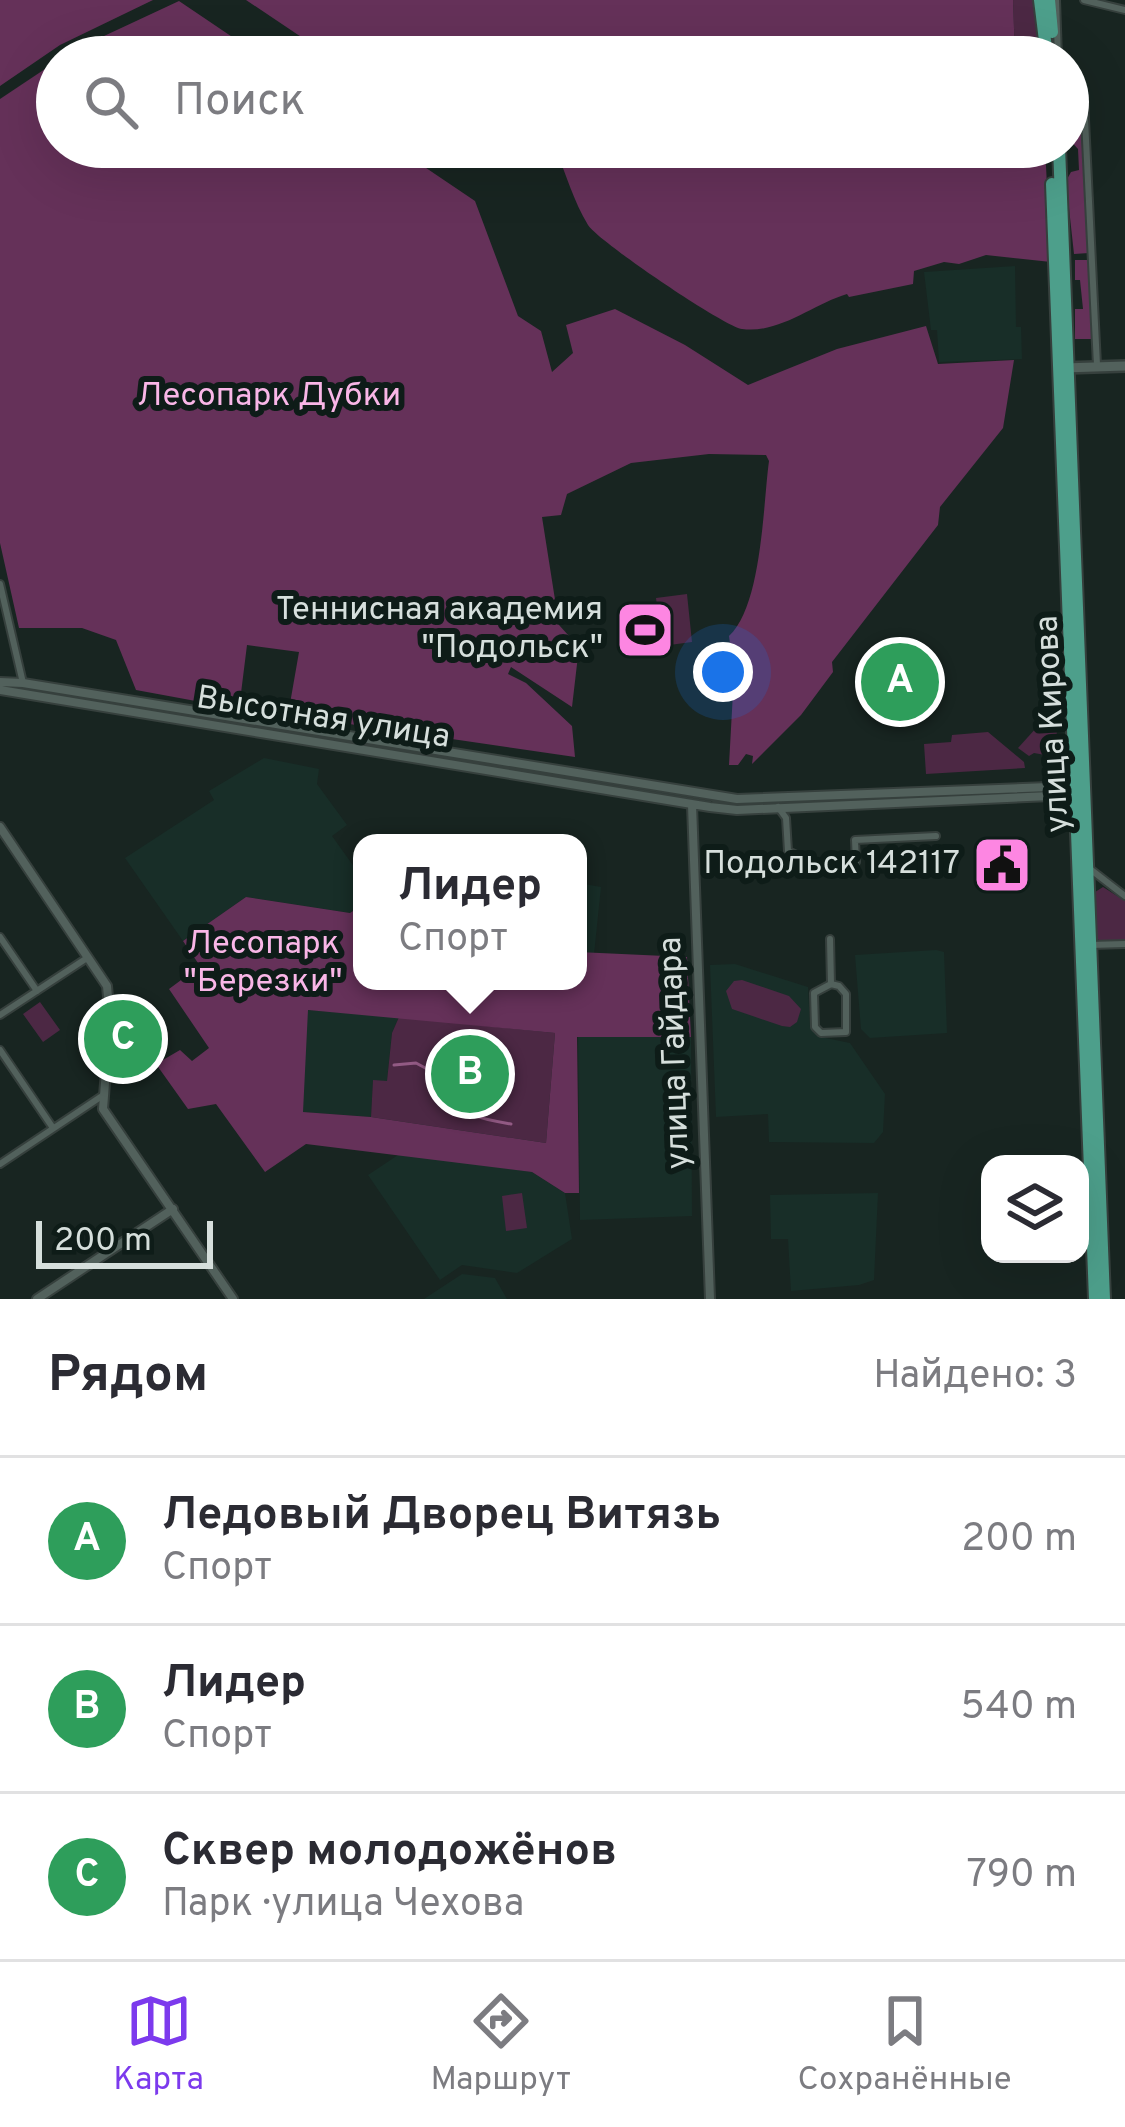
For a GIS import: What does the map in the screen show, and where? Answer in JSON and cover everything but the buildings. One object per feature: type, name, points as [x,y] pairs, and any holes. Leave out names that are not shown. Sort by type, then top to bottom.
[{"type":"main road","points":[[1048,0],[1052,36]]},
{"type":"main road","name":"улица Кирова","points":[[1056,168],[1078,901],[1085,945],[1104,1299]]},
{"type":"main road","points":[[1062,368],[1125,366]]},
{"type":"main road","name":"улица Кирова","points":[[1077,790],[1088,889],[1085,945],[1095,1299]]},
{"type":"street","points":[[1084,0],[1125,10]]},
{"type":"street","points":[[1087,168],[1097,367]]},
{"type":"street","points":[[0,584],[23,688]]},
{"type":"street","points":[[3,685],[21,670]]},
{"type":"street","name":"Высотная улица","points":[[3,685],[617,786],[692,805],[778,808],[807,801]]},
{"type":"street","name":"Высотная улица","points":[[617,786],[807,801],[1077,790]]},
{"type":"street","points":[[681,791],[692,805],[706,795]]},
{"type":"street","name":"улица Гайдара","points":[[692,805],[710,1299]]},
{"type":"street","points":[[778,808],[786,818],[788,851],[816,864],[856,862],[855,840],[937,836]]},
{"type":"street","points":[[0,827],[89,956],[110,998],[104,1109],[233,1299]]},
{"type":"street","points":[[1087,866],[1125,896]]},
{"type":"street","points":[[1078,901],[1088,889],[1109,885]]},
{"type":"street","points":[[0,937],[37,991]]},
{"type":"street","points":[[830,939],[831,984]]},
{"type":"street","points":[[1085,945],[1125,944]]},
{"type":"street","points":[[0,1016],[89,956]]},
{"type":"street","points":[[831,984],[846,994],[846,1032],[821,1033],[815,1028],[814,993],[831,984]]},
{"type":"street","points":[[0,1050],[53,1128]]},
{"type":"street","points":[[1,1163],[102,1096]]},
{"type":"street","points":[[37,1299],[172,1209]]},
{"type":"shaded area","points":[[1013,0],[1034,0],[1039,36],[1014,36]]},
{"type":"shaded area","points":[[1015,266],[1022,359],[939,362],[924,272]]},
{"type":"shaded area","points":[[687,594],[692,642],[662,646],[656,598]]},
{"type":"shaded area","points":[[50,690],[281,728],[280,732],[49,694]]},
{"type":"shaded area","points":[[1056,712],[1058,768],[1048,768],[1045,755],[1029,756],[1018,748]]},
{"type":"shaded area","points":[[988,732],[1024,762],[1025,768],[926,774],[924,744],[951,742],[952,735]]},
{"type":"shaded area","points":[[389,746],[588,779],[588,783],[389,750]]},
{"type":"shaded area","points":[[264,758],[319,769],[317,784],[347,825],[332,836],[353,865],[353,911],[246,897],[183,941],[125,858],[214,800],[209,791]]},
{"type":"shaded area","points":[[587,885],[601,887],[594,954],[587,953]]},
{"type":"shaded area","points":[[1103,887],[1125,901],[1125,942],[1102,942],[1094,937],[1092,894]]},
{"type":"shaded area","points":[[944,952],[947,1033],[870,1038],[861,1029],[855,955]]},
{"type":"shaded area","points":[[735,964],[808,987],[810,1027],[821,1037],[850,1043],[885,1094],[883,1132],[874,1143],[769,1142],[768,1114],[716,1117],[710,965]]},
{"type":"shaded area","points":[[734,981],[789,996],[801,1009],[797,1022],[782,1026],[732,1009],[726,991]]},
{"type":"shaded area","points":[[40,1002],[60,1030],[43,1042],[23,1014]]},
{"type":"shaded area","points":[[307,1010],[399,1017],[392,1033],[387,1081],[373,1081],[371,1117],[302,1112]]},
{"type":"shaded area","points":[[120,1016],[143,1059],[115,1080],[115,1019]]},
{"type":"shaded area","points":[[399,1017],[555,1033],[546,1143],[371,1117],[373,1080],[387,1081],[392,1033]]},
{"type":"shaded area","points":[[578,1037],[691,1037],[692,1216],[580,1220]]},
{"type":"shaded area","points":[[401,1153],[532,1172],[565,1193],[572,1239],[517,1273],[462,1265],[440,1280],[368,1175]]},
{"type":"shaded area","points":[[522,1193],[527,1228],[506,1231],[502,1196]]},
{"type":"shaded area","points":[[878,1193],[874,1280],[791,1291],[788,1239],[771,1239],[770,1195]]},
{"type":"shaded area","points":[[462,1274],[495,1278],[507,1299],[424,1299]]},
{"type":"green space","points":[[0,0],[153,0],[79,36],[36,36],[36,61],[0,86]]},
{"type":"green space","points":[[246,0],[1013,0],[1014,36],[300,36]]},
{"type":"green space","points":[[179,1],[231,36],[104,36]]},
{"type":"green space","name":"Лесопарк Дубки","points":[[36,75],[36,168],[426,168],[475,201],[518,316],[541,331],[552,372],[573,353],[566,325],[615,309],[748,385],[837,349],[926,326],[938,364],[1014,360],[1003,428],[940,507],[938,525],[832,662],[833,672],[801,715],[752,764],[753,756],[746,754],[738,765],[729,765],[734,674],[744,673],[741,650],[731,651],[729,636],[740,622],[755,579],[766,455],[709,454],[631,463],[567,494],[561,515],[542,517],[559,625],[579,647],[572,707],[511,667],[508,674],[526,683],[572,726],[575,757],[288,715],[299,652],[247,645],[239,709],[136,690],[116,640],[82,628],[19,628],[0,543],[0,99]]},
{"type":"green space","points":[[563,168],[1046,168],[1051,262],[986,255],[959,264],[944,262],[914,271],[913,284],[847,294],[783,323],[742,329],[636,264],[597,234],[578,207]]},
{"type":"green space","points":[[1085,168],[1089,253],[1074,254],[1066,181],[1071,172]]},
{"type":"green space","points":[[1075,260],[1089,260],[1094,339],[1075,339],[1075,309],[1083,309]]},
{"type":"green space","name":"Лесопарк \"Березки\"","points":[[246,897],[353,911],[353,990],[587,990],[587,952],[687,957],[691,1037],[577,1037],[579,1193],[565,1193],[532,1172],[306,1144],[265,1172],[216,1104],[188,1109],[156,1064],[180,1050],[192,1061],[209,1048],[169,989],[200,966],[183,941]],"holes":[[[308,1010],[555,1033],[546,1143],[371,1117],[303,1112]]]},
{"type":"waterway","points":[[394,1065],[416,1063],[442,1077],[445,1085]]},
{"type":"waterway","points":[[447,1091],[465,1111],[511,1124]]},
{"type":"place","name":"Теннисная академия \"Подольск\"","points":[[645,630]]},
{"type":"place","name":"Ледовый Дворец Витязь","points":[[900,682]]},
{"type":"place","name":"Подольск 142117","points":[[1002,865]]},
{"type":"place","name":"Сквер молодожёнов","points":[[123,1039]]},
{"type":"place","name":"Лидер","points":[[470,1074]]}]
